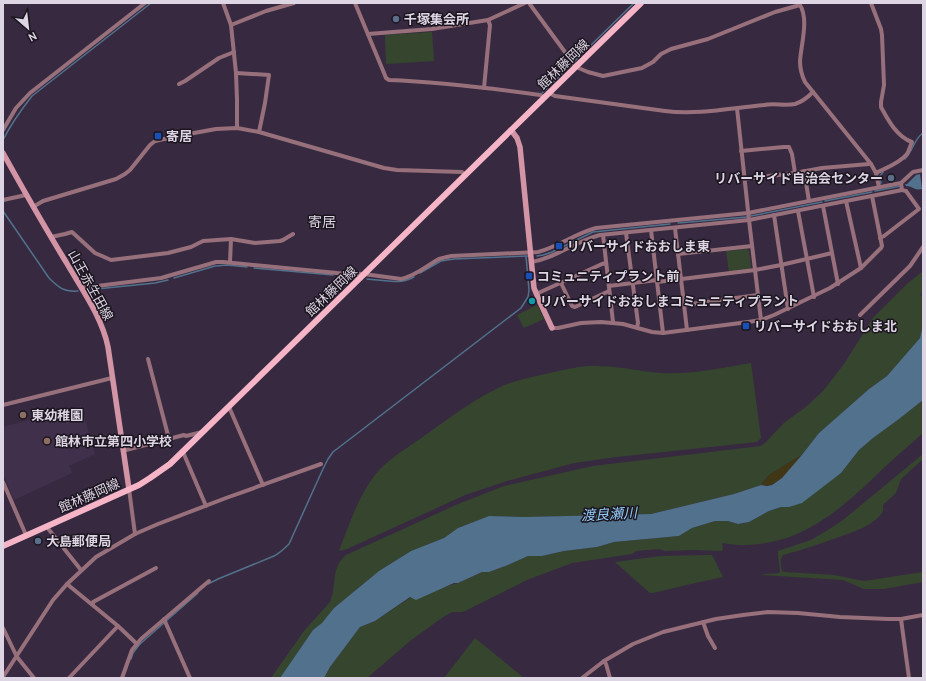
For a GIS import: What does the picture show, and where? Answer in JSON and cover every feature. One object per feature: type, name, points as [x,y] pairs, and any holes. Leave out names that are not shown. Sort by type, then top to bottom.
[{"type":"main road","name":"館林藤岡線","points":[[3,546],[129,489],[160,472],[183,452],[641,3]]},
{"type":"main road","points":[[512,130],[520,147],[533,282],[536,294],[552,328]]},
{"type":"main road","name":"山王赤生田線","points":[[3,153],[94,310],[104,331],[108,347],[129,489]]},
{"type":"street","points":[[3,130],[16,108],[30,93],[145,3]]},
{"type":"street","points":[[223,3],[231,25],[238,100],[237,128]]},
{"type":"street","points":[[231,25],[266,11],[294,3]]},
{"type":"street","points":[[355,3],[386,78],[389,80],[484,88],[540,95],[544,98]]},
{"type":"street","points":[[368,34],[432,29],[488,20],[526,3]]},
{"type":"street","points":[[529,3],[576,67],[603,76],[642,68],[653,62],[661,54],[671,49],[708,39],[774,12],[800,5],[803,11],[804,19],[800,62],[803,78],[871,164],[876,173],[879,187]]},
{"type":"street","points":[[871,3],[881,29],[882,36],[884,85],[881,107],[901,136],[912,142],[907,154],[899,161],[876,173]]},
{"type":"street","points":[[484,88],[490,24],[488,20]]},
{"type":"street","points":[[179,84],[219,58],[234,52]]},
{"type":"street","points":[[236,72],[269,75],[259,132]]},
{"type":"street","points":[[549,93],[555,96],[677,113],[765,104],[794,104],[800,102],[813,92]]},
{"type":"street","points":[[737,108],[760,320]]},
{"type":"street","points":[[33,207],[43,201],[125,174],[155,141],[216,129],[237,128],[259,132],[384,168],[397,170],[462,172],[466,175]]},
{"type":"street","points":[[741,151],[789,147],[792,154],[795,173]]},
{"type":"street","points":[[744,179],[804,172],[822,168],[871,164]]},
{"type":"street","points":[[81,288],[161,278],[216,262],[402,278],[416,273],[438,260],[451,256],[543,251],[586,231],[596,228],[748,213],[901,183],[913,172],[923,170]]},
{"type":"street","points":[[804,172],[809,201]]},
{"type":"street","points":[[901,183],[902,190]]},
{"type":"street","points":[[531,262],[546,258],[589,238],[602,235],[749,220],[902,190],[906,191],[919,209],[880,238]]},
{"type":"street","points":[[3,200],[26,195]]},
{"type":"street","points":[[552,328],[588,322],[613,322],[652,332],[663,333],[760,320],[788,309],[838,284],[860,268],[881,248],[882,246],[872,196]]},
{"type":"street","points":[[846,201],[860,268]]},
{"type":"street","points":[[823,206],[838,284]]},
{"type":"street","points":[[798,211],[814,297]]},
{"type":"street","points":[[774,215],[788,309]]},
{"type":"street","points":[[675,228],[687,330]]},
{"type":"street","points":[[651,230],[663,333]]},
{"type":"street","points":[[51,237],[72,232],[95,253],[111,260],[168,253],[191,247],[203,241],[231,240],[255,243],[280,242],[293,234]]},
{"type":"street","points":[[626,233],[638,323],[637,327]]},
{"type":"street","points":[[602,235],[613,322]]},
{"type":"street","points":[[230,262],[231,240]]},
{"type":"street","points":[[678,254],[752,246]]},
{"type":"street","points":[[860,315],[910,266],[923,247]]},
{"type":"street","points":[[608,286],[755,270],[807,260],[832,253]]},
{"type":"street","points":[[536,294],[606,263]]},
{"type":"street","points":[[560,284],[572,306],[575,307],[609,291]]},
{"type":"street","points":[[684,305],[758,295]]},
{"type":"street","points":[[148,359],[170,439]]},
{"type":"street","points":[[3,405],[112,378]]},
{"type":"street","points":[[228,407],[264,485]]},
{"type":"street","points":[[123,449],[126,450],[204,431]]},
{"type":"street","points":[[183,452],[206,506]]},
{"type":"street","points":[[3,677],[53,600],[96,556],[135,534],[158,524],[321,464]]},
{"type":"street","points":[[3,482],[26,535]]},
{"type":"street","points":[[129,489],[135,534]]},
{"type":"street","points":[[46,526],[82,570]]},
{"type":"street","points":[[92,604],[119,587],[156,568]]},
{"type":"street","points":[[122,678],[130,654],[141,639],[209,581]]},
{"type":"street","points":[[68,584],[137,644]]},
{"type":"street","points":[[582,678],[624,648],[663,632],[703,622],[768,612],[798,612],[866,619],[901,619],[923,615]]},
{"type":"street","points":[[164,619],[190,678]]},
{"type":"street","points":[[901,619],[909,678]]},
{"type":"street","points":[[703,622],[708,636],[715,648]]},
{"type":"street","points":[[69,678],[118,626]]},
{"type":"street","points":[[3,628],[17,657],[34,678]]},
{"type":"street","points":[[604,661],[610,678]]},
{"type":"shaded area","name":"館林市立第四小学校","points":[[81,406],[95,454],[69,466],[72,473],[14,500],[3,474],[3,427]]},
{"type":"green space","points":[[432,32],[434,61],[386,64],[385,35]]},
{"type":"green space","points":[[747,249],[749,251],[750,269],[729,272],[726,251]]},
{"type":"green space","points":[[923,271],[923,292],[920,295],[923,295],[923,325],[920,338],[887,376],[869,389],[819,433],[801,456],[769,475],[761,485],[734,494],[651,514],[524,517],[489,516],[458,528],[444,538],[411,551],[379,571],[334,608],[322,624],[313,630],[280,678],[271,678],[304,631],[330,602],[338,566],[346,555],[458,504],[504,486],[593,466],[761,446],[784,423],[807,406],[824,390],[844,364],[873,318],[907,284]]},
{"type":"green space","points":[[537,305],[544,319],[524,328],[517,315]]},
{"type":"green space","points":[[751,363],[761,438],[757,442],[574,463],[507,481],[465,495],[347,549],[339,551],[359,502],[375,475],[396,456],[458,412],[498,388],[524,379],[584,366],[607,366],[661,373],[684,373],[706,371]]},
{"type":"green space","points":[[923,400],[923,433],[842,506],[822,521],[799,533],[779,540],[754,545],[722,543],[722,551],[665,551],[659,549],[636,551],[632,554],[572,563],[527,580],[465,611],[452,612],[443,617],[410,641],[367,678],[324,678],[330,667],[360,627],[375,621],[411,597],[458,583],[482,572],[489,572],[528,556],[542,556],[564,551],[597,547],[614,542],[679,536],[692,528],[715,521],[728,521],[738,524],[749,522],[769,511],[781,507],[789,507],[841,473],[859,450]]},
{"type":"green space","points":[[923,454],[923,459],[901,479],[896,493],[883,505],[883,511],[875,521],[851,533],[783,555],[781,563],[782,571],[784,572],[834,575],[864,581],[923,572],[923,582],[884,589],[864,589],[843,580],[761,575],[779,573],[778,551],[811,540],[843,520]]},
{"type":"green space","points":[[712,555],[723,577],[653,593],[650,593],[615,562],[661,556]]},
{"type":"green space","points":[[475,638],[524,678],[444,678]]},
{"type":"sand","points":[[801,456],[787,473],[774,484],[761,485],[769,475]]},
{"type":"water","points":[[920,174],[922,189],[906,186],[905,184],[907,184],[916,175]]},
{"type":"water","points":[[923,325],[923,400],[873,438],[859,450],[841,473],[802,503],[769,511],[749,522],[738,524],[728,521],[715,521],[692,528],[679,536],[614,542],[597,547],[564,551],[542,556],[528,556],[489,572],[482,572],[458,583],[454,583],[416,600],[410,597],[375,621],[360,627],[330,667],[324,678],[280,678],[313,630],[322,623],[334,608],[379,571],[411,551],[444,538],[458,528],[489,516],[524,517],[651,514],[734,494],[761,485],[772,485],[782,478],[819,433],[869,389],[887,376],[920,338]]},
{"type":"water","points":[[77,410],[79,417],[63,421],[61,414]]},
{"type":"waterway","points":[[3,140],[16,117],[32,96],[151,3]]},
{"type":"waterway","points":[[542,93],[634,3]]},
{"type":"waterway","points":[[905,159],[918,138],[923,133]]},
{"type":"waterway","points":[[880,183],[880,176],[883,172]]},
{"type":"waterway","points":[[875,191],[901,186]]},
{"type":"waterway","points":[[825,201],[872,192]]},
{"type":"waterway","points":[[751,216],[822,202]]},
{"type":"waterway","points":[[3,211],[49,278],[62,289],[78,291]]},
{"type":"waterway","points":[[678,223],[747,217]]},
{"type":"waterway","points":[[537,256],[552,252],[593,232],[670,224]]},
{"type":"waterway","points":[[208,584],[274,556],[284,549],[289,544],[322,471],[333,452],[521,308],[528,297],[529,290],[526,256]]},
{"type":"waterway","points":[[420,273],[441,261],[454,259],[528,256]]},
{"type":"waterway","points":[[174,278],[215,266],[227,265],[247,267]]},
{"type":"waterway","points":[[254,268],[333,275]]},
{"type":"waterway","points":[[340,276],[358,278]]},
{"type":"waterway","points":[[367,279],[403,281],[414,277]]},
{"type":"waterway","points":[[87,290],[155,283],[168,280]]},
{"type":"waterway","points":[[131,659],[133,653],[140,644],[198,593]]},
{"type":"place","name":"千塚集会所","points":[[396,19]]},
{"type":"place","name":"寄居","points":[[158,136]]},
{"type":"place","name":"リバーサイド自治会センター","points":[[891,178]]},
{"type":"place","name":"リバーサイドおおしま東","points":[[559,246]]},
{"type":"place","name":"コミュニティプラント前","points":[[529,276]]},
{"type":"place","name":"リバーサイドおおしまコミュニティプラント","points":[[532,301]]},
{"type":"place","name":"リバーサイドおおしま北","points":[[746,326]]},
{"type":"place","name":"東幼稚園","points":[[23,415]]},
{"type":"place","name":"館林市立第四小学校","points":[[47,441]]},
{"type":"place","name":"大島郵便局","points":[[38,541]]},
{"type":"district","name":"寄居","points":[[322,222]]},
{"type":"water label","name":"渡良瀬川","points":[[609,514]]}]
